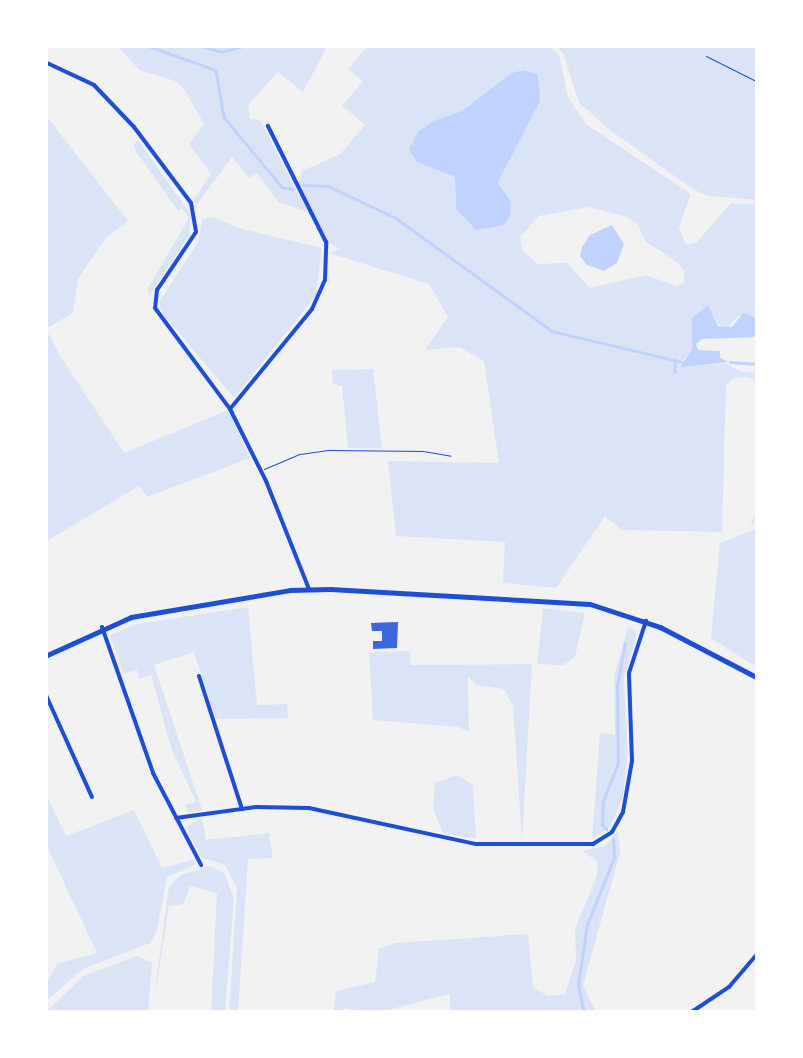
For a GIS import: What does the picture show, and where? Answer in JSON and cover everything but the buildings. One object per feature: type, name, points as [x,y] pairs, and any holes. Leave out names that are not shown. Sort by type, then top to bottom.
[{"type":"street","points":[[45,62],[94,85],[134,128],[191,202],[196,232],[158,290],[155,308],[230,408],[262,471],[309,589]]},
{"type":"street","points":[[230,408],[312,309],[325,280],[326,242],[268,126]]},
{"type":"street","points":[[45,656],[102,627],[151,613],[309,589],[553,599],[601,606],[646,621],[758,678]]},
{"type":"street","points":[[176,818],[242,809],[309,808],[476,844],[583,845],[604,840],[618,824],[626,802],[632,761],[629,673],[646,621]]},
{"type":"street","points":[[102,627],[147,756],[201,865]]},
{"type":"street","points":[[198,676],[242,809]]},
{"type":"street","points":[[45,694],[92,796]]},
{"type":"street","points":[[690,1013],[729,987],[758,953]]},
{"type":"lane","points":[[706,56],[758,82]]},
{"type":"lane","points":[[262,471],[300,454],[330,450],[423,451],[451,456]]},
{"type":"shaded area","points":[[117,45],[328,45],[303,92],[278,72],[248,105],[250,119],[260,120],[308,212],[278,202],[257,173],[249,178],[232,157],[197,204],[193,200],[211,174],[189,144],[204,124],[184,89],[175,81],[139,70]]},
{"type":"shaded area","points":[[368,45],[547,45],[559,55],[568,97],[586,124],[691,194],[679,228],[686,245],[697,242],[731,203],[758,205],[758,319],[740,315],[726,328],[714,321],[710,307],[692,349],[679,365],[727,364],[742,372],[758,371],[758,381],[733,378],[726,386],[722,532],[622,530],[605,516],[556,588],[503,583],[505,542],[396,536],[388,461],[499,463],[484,361],[459,347],[425,350],[448,317],[429,284],[329,253],[340,249],[329,243],[298,184],[302,171],[340,154],[365,125],[342,106],[363,81],[348,69]],"holes":[[[540,101],[502,170],[498,182],[505,191],[476,229],[456,209],[455,177],[416,158],[433,121],[463,111]],[[589,207],[628,217],[638,225],[645,241],[678,263],[684,271],[684,283],[676,286],[646,275],[590,288],[567,263],[538,264],[522,250],[520,237],[539,216]]]},
{"type":"shaded area","points":[[554,45],[758,45],[758,200],[709,196],[694,190],[610,130],[579,103],[563,53]]},
{"type":"shaded area","points":[[45,114],[128,221],[106,238],[78,279],[73,313],[46,329],[59,354],[124,453],[228,410],[250,458],[147,497],[139,486],[45,542]]},
{"type":"shaded area","points":[[138,140],[191,215],[189,236],[149,296],[148,288],[189,218],[182,208],[178,211],[137,153],[133,145]]},
{"type":"shaded area","points":[[213,217],[238,228],[322,248],[316,295],[234,398],[163,314],[159,302],[198,242],[202,219]]},
{"type":"shaded area","points":[[373,369],[382,448],[348,448],[342,386],[333,384],[332,370]]},
{"type":"shaded area","points":[[758,381],[758,521],[749,525],[755,516]]},
{"type":"shaded area","points":[[758,528],[758,668],[711,638],[720,543]]},
{"type":"shaded area","points":[[248,607],[257,705],[287,704],[288,718],[216,719],[194,652],[154,665],[202,810],[188,812],[185,805],[196,801],[172,751],[151,675],[139,679],[137,670],[124,674],[110,635],[136,624]]},
{"type":"shaded area","points":[[543,608],[585,613],[575,657],[563,665],[537,664]]},
{"type":"shaded area","points":[[628,626],[636,631],[636,636],[624,679],[628,752],[623,796],[611,826],[592,839],[600,733],[615,735],[614,676]]},
{"type":"shaded area","points":[[410,651],[411,665],[532,664],[522,840],[513,706],[504,689],[477,685],[468,677],[469,732],[458,727],[373,720],[369,652]]},
{"type":"shaded area","points":[[457,775],[473,785],[476,839],[443,833],[433,809],[435,783]]},
{"type":"shaded area","points":[[45,792],[66,836],[134,810],[162,868],[193,860],[196,864],[167,877],[157,930],[150,943],[83,969],[45,1002],[45,986],[57,964],[97,953],[45,842]]},
{"type":"shaded area","points":[[202,818],[206,840],[269,833],[273,858],[248,859],[238,1013],[229,1013],[237,888],[225,865],[201,857],[186,827]]},
{"type":"shaded area","points":[[618,831],[620,853],[583,985],[596,1013],[450,1013],[450,994],[376,1013],[343,1008],[342,1013],[334,1013],[336,991],[375,982],[379,949],[395,943],[528,934],[533,988],[548,996],[565,994],[576,961],[575,929],[597,876],[597,861],[582,851],[605,846]]},
{"type":"shaded area","points":[[209,866],[224,873],[234,898],[225,1013],[211,1013],[217,893],[190,886],[183,904],[169,906],[152,1013],[169,886],[181,875]]},
{"type":"shaded area","points":[[137,956],[152,963],[148,1013],[45,1013],[83,976]]},
{"type":"water","points":[[524,70],[538,75],[540,101],[498,182],[511,202],[510,216],[504,225],[476,230],[456,209],[455,177],[417,162],[409,149],[418,132],[433,121],[462,111],[512,73]]},
{"type":"water","points":[[612,225],[624,244],[617,263],[604,271],[587,265],[580,256],[582,247],[590,235]]},
{"type":"water","points":[[708,305],[718,326],[732,327],[743,313],[758,319],[758,337],[702,339],[696,344],[698,350],[720,351],[720,358],[729,362],[680,367],[692,349],[692,318]]},
{"type":"waterway","points":[[146,45],[216,70],[224,117],[282,187],[292,189]]},
{"type":"waterway","points":[[200,45],[221,52],[247,45]]},
{"type":"waterway","points":[[303,185],[328,186],[396,218],[552,331],[682,362]]},
{"type":"waterway","points":[[675,359],[675,372]]},
{"type":"waterway","points":[[730,362],[758,364]]},
{"type":"waterway","points":[[607,830],[602,825],[603,801],[618,763],[617,687],[625,643]]},
{"type":"waterway","points":[[584,1013],[578,985],[587,925],[614,857],[613,839]]}]
